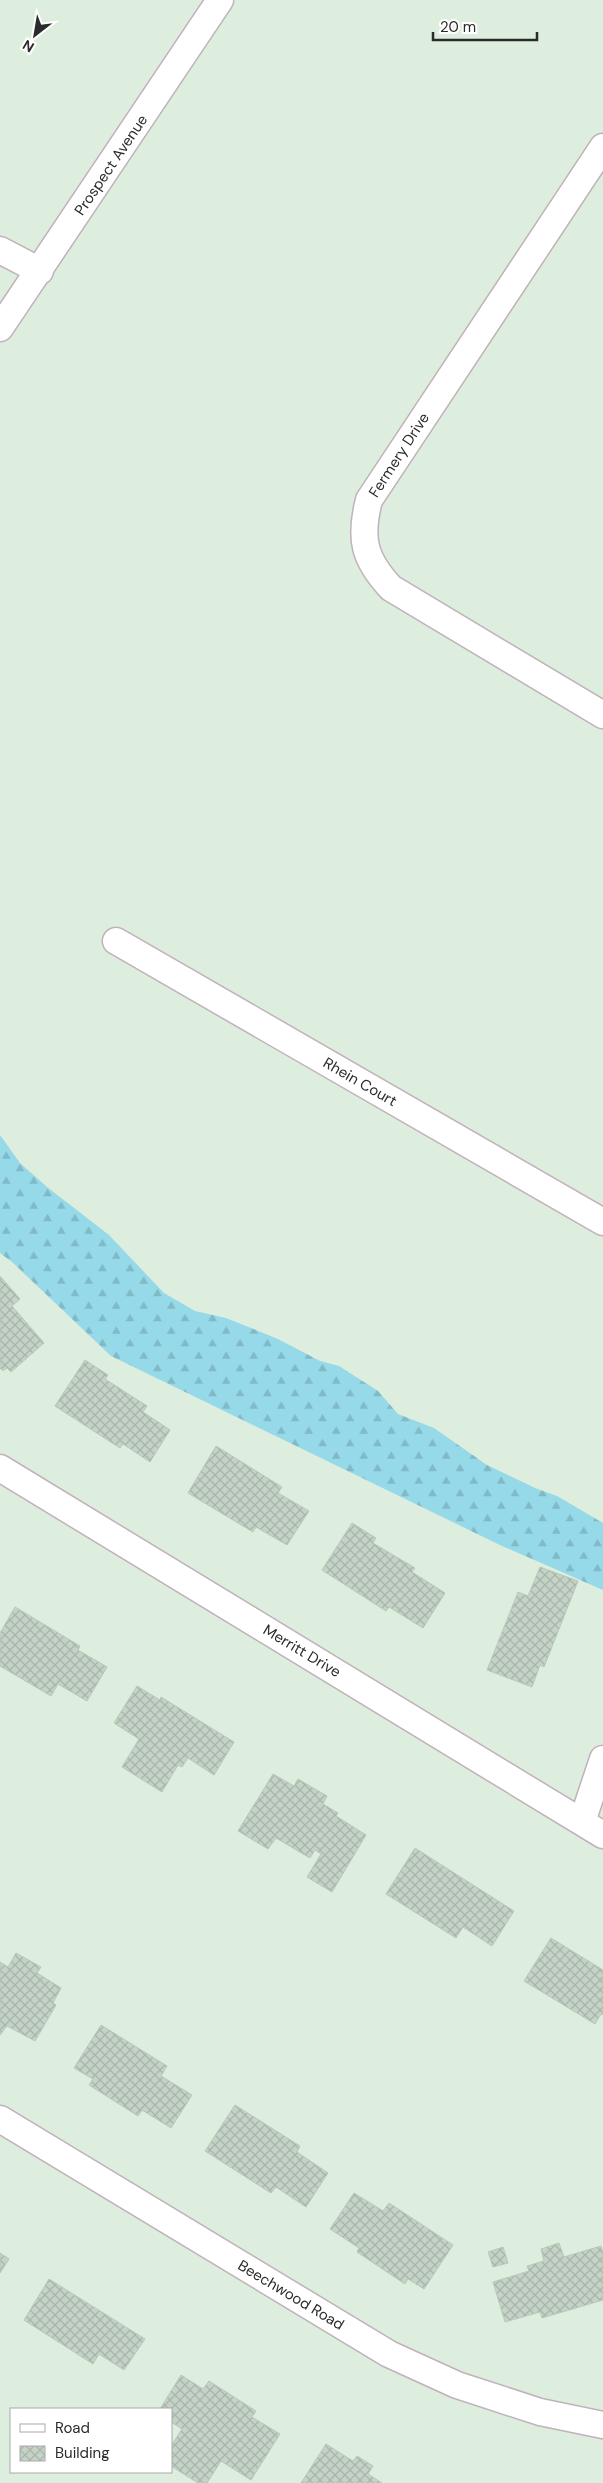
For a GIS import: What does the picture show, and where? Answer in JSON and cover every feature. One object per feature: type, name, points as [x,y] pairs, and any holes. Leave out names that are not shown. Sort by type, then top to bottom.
[{"type":"street","name":"Prospect Avenue","points":[[0,328],[220,0]]},
{"type":"street","name":"Fermery Drive","points":[[603,147],[369,500],[363,524],[365,550],[376,572],[392,588],[603,715]]},
{"type":"street","points":[[0,250],[40,271]]},
{"type":"street","name":"Rhein Court","points":[[116,941],[603,1222]]},
{"type":"street","name":"Merritt Drive","points":[[0,1468],[593,1828]]},
{"type":"street","points":[[593,1828],[603,1759]]},
{"type":"street","name":"Beechwood Road","points":[[0,2119],[390,2354],[457,2385],[540,2412],[603,2424]]},
{"type":"green space","points":[[0,1135],[20,1163],[47,1187],[109,1235],[164,1293],[195,1311],[226,1318],[278,1339],[320,1361],[339,1366],[378,1391],[398,1414],[434,1428],[487,1465],[535,1488],[557,1496],[603,1523],[603,1590],[502,1546],[111,1356],[12,1262],[0,1253]]},
{"type":"building","points":[[0,1276],[20,1299],[12,1306],[44,1343],[11,1372],[7,1368],[3,1371],[0,1368]]},
{"type":"building","points":[[85,1360],[108,1375],[105,1379],[147,1406],[143,1412],[170,1430],[150,1462],[123,1444],[120,1448],[55,1406]]},
{"type":"building","points":[[216,1446],[282,1487],[278,1493],[309,1511],[287,1545],[256,1527],[253,1532],[188,1493]]},
{"type":"building","points":[[352,1523],[376,1538],[373,1543],[415,1568],[412,1572],[445,1593],[423,1628],[389,1607],[386,1611],[322,1570]]},
{"type":"building","points":[[540,1567],[578,1581],[544,1667],[540,1665],[532,1687],[487,1670],[518,1592],[528,1596]]},
{"type":"building","points":[[15,1607],[80,1646],[78,1650],[107,1667],[87,1701],[58,1684],[51,1696],[0,1666],[0,1633]]},
{"type":"building","points":[[137,1686],[160,1700],[161,1697],[234,1742],[214,1775],[188,1758],[182,1767],[178,1765],[162,1792],[122,1767],[139,1739],[114,1723]]},
{"type":"building","points":[[273,1774],[294,1786],[298,1779],[327,1796],[323,1804],[338,1813],[336,1816],[366,1835],[332,1892],[307,1877],[321,1854],[315,1850],[310,1858],[276,1838],[268,1849],[238,1831]]},
{"type":"building","points":[[415,1848],[514,1911],[492,1946],[463,1927],[456,1938],[386,1894]]},
{"type":"building","points":[[551,1938],[603,1970],[603,2015],[601,2014],[595,2024],[524,1981]]},
{"type":"building","points":[[16,1953],[41,1967],[37,1973],[61,1988],[53,2003],[56,2005],[35,2041],[7,2026],[0,2035],[0,1962],[8,1967]]},
{"type":"building","points":[[101,2025],[167,2066],[161,2076],[192,2095],[171,2128],[142,2110],[138,2116],[89,2085],[93,2079],[74,2068]]},
{"type":"building","points":[[235,2105],[300,2146],[297,2152],[328,2173],[306,2207],[276,2187],[271,2193],[205,2151]]},
{"type":"building","points":[[354,2193],[383,2211],[389,2203],[453,2245],[424,2289],[408,2279],[405,2284],[357,2252],[359,2248],[330,2229]]},
{"type":"building","points":[[559,2243],[564,2257],[601,2246],[603,2253],[603,2300],[542,2318],[540,2312],[505,2322],[493,2282],[529,2271],[527,2266],[544,2261],[541,2249]]},
{"type":"building","points":[[503,2247],[508,2263],[493,2267],[488,2252]]},
{"type":"building","points":[[0,2253],[9,2259],[0,2273]]},
{"type":"building","points":[[49,2279],[145,2339],[124,2370],[99,2354],[93,2364],[24,2320]]},
{"type":"building","points":[[181,2375],[203,2389],[209,2381],[256,2411],[252,2417],[280,2434],[251,2480],[221,2461],[207,2483],[198,2483],[172,2467],[172,2444],[182,2429],[172,2423],[172,2408],[161,2408]]},
{"type":"building","points":[[326,2444],[353,2461],[357,2456],[373,2466],[368,2474],[382,2483],[301,2483]]}]
